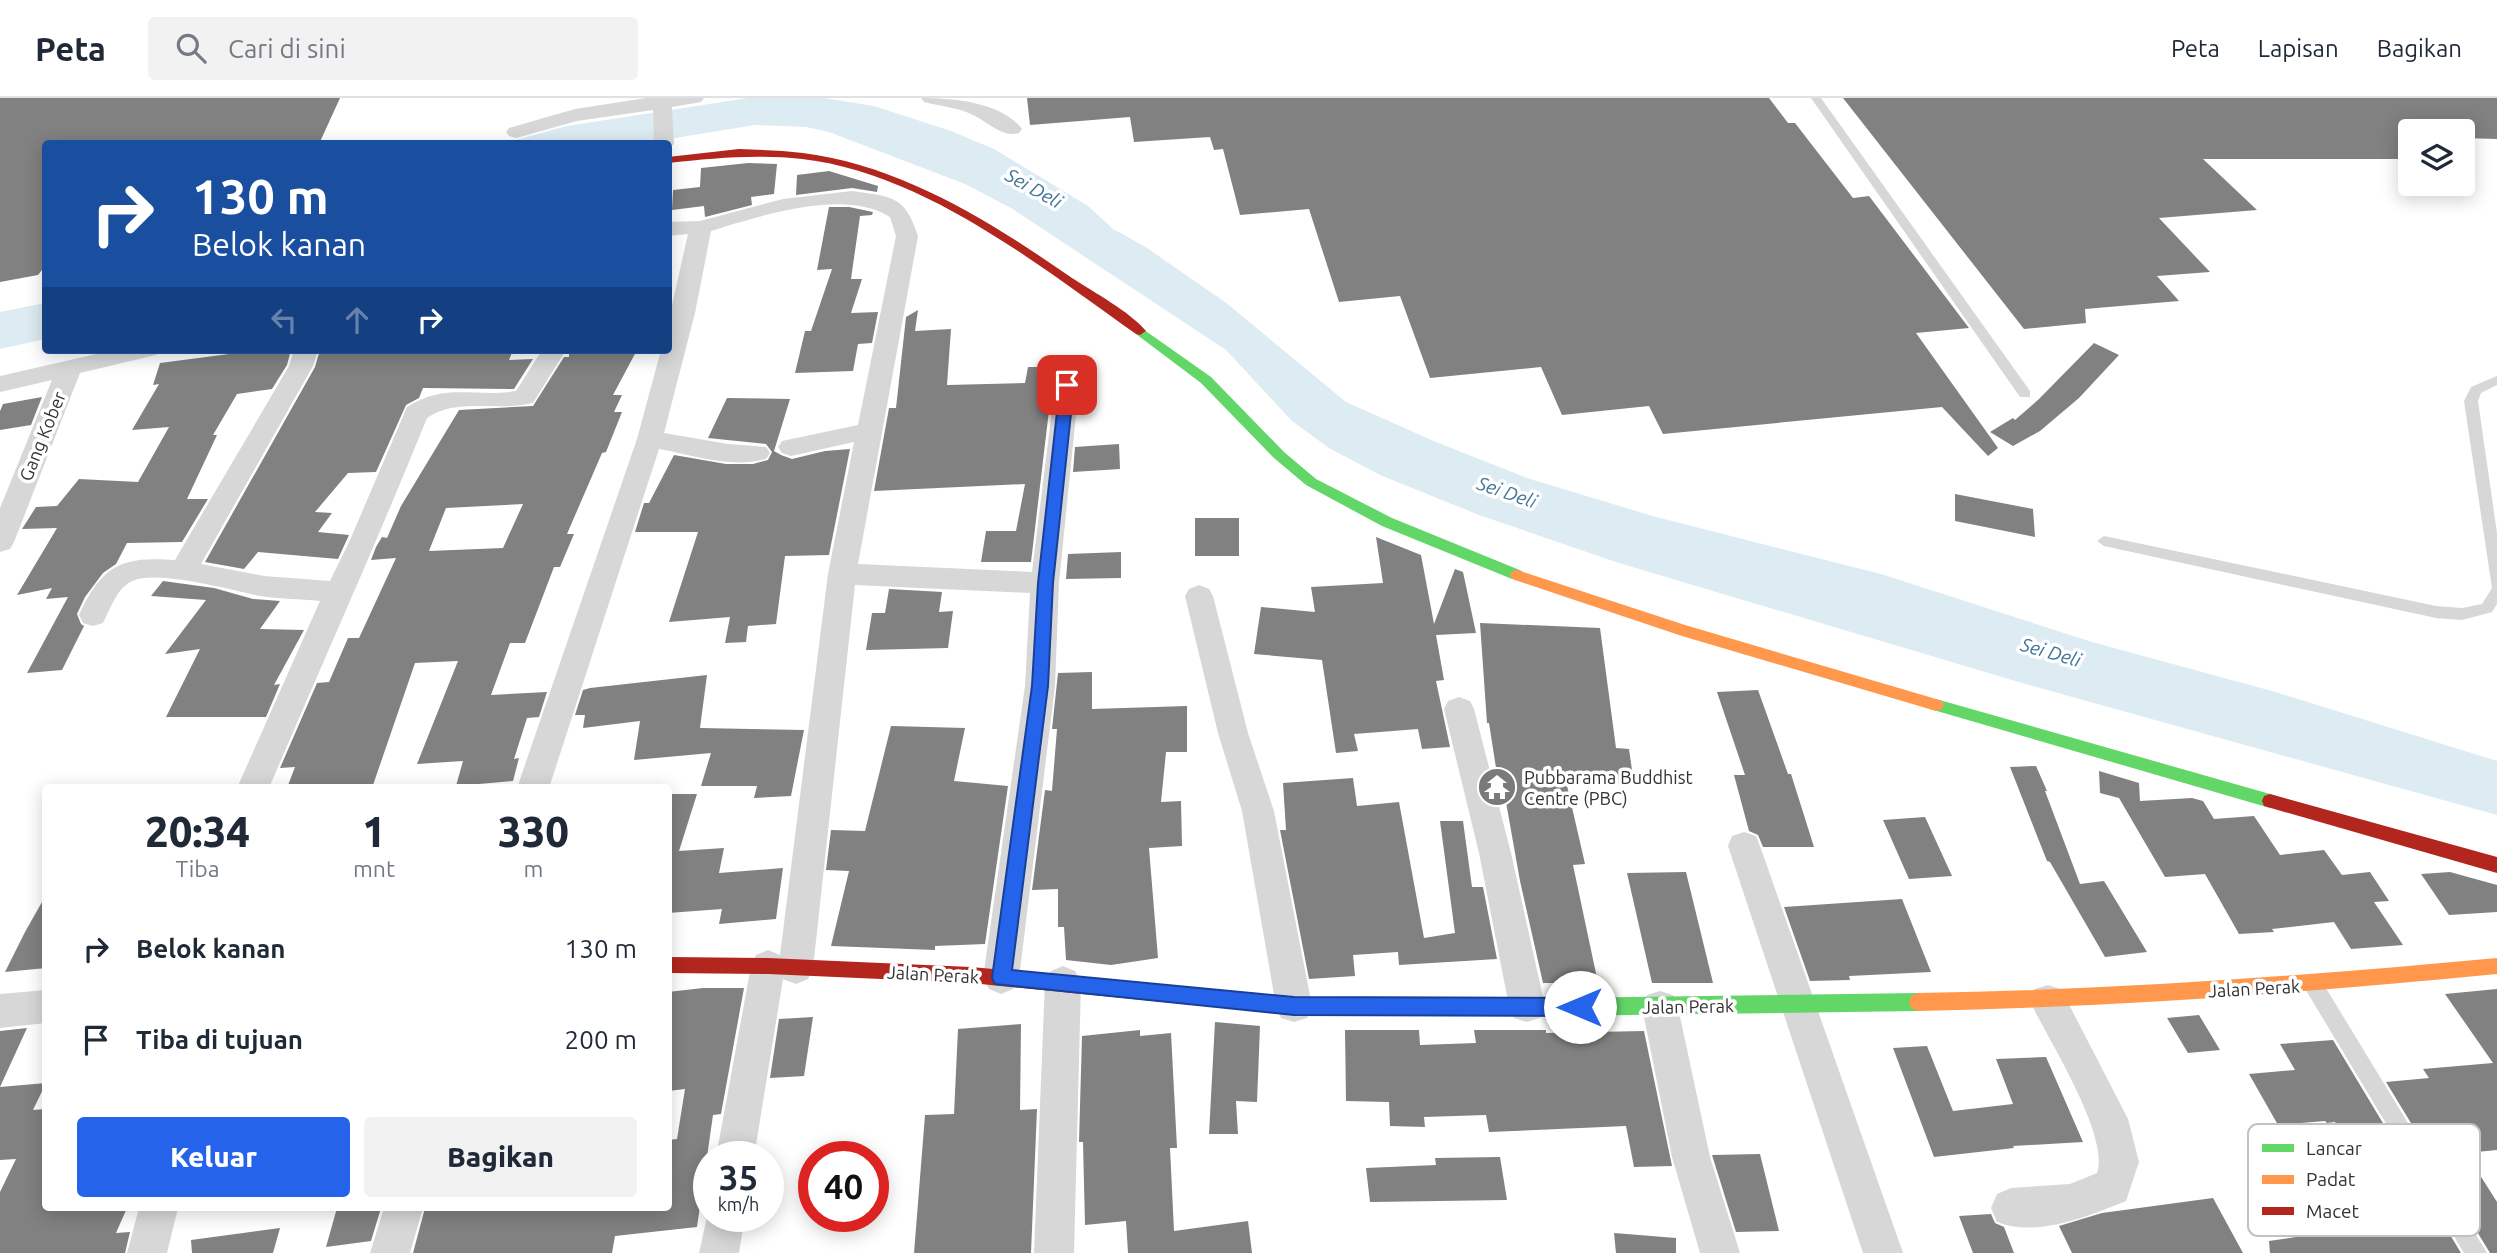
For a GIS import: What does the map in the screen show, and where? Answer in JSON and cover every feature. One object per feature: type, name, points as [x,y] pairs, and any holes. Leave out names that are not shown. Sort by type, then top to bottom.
[{"type":"street","points":[[516,132],[575,115],[694,98]]},
{"type":"street","points":[[931,98],[979,110],[1012,129]]},
{"type":"street","points":[[660,103],[664,140]]},
{"type":"street","points":[[672,159],[710,154],[790,152],[860,164],[913,185],[1016,244],[1184,363],[1226,397],[1269,448],[1294,471],[1331,494],[1467,556],[1713,639],[1979,719],[2497,865]]},
{"type":"street","points":[[672,229],[701,227],[789,204],[848,197],[882,203],[904,216],[907,223],[907,236],[842,575],[782,967],[739,1141]]},
{"type":"street","points":[[534,784],[650,439],[683,313],[701,227]]},
{"type":"street","points":[[0,384],[131,354]]},
{"type":"street","points":[[183,571],[301,366],[305,354]]},
{"type":"street","points":[[255,784],[338,592],[364,540],[416,413],[425,405],[443,399],[524,397],[551,354]]},
{"type":"street","name":"Gang Kober","points":[[0,542],[69,369]]},
{"type":"street","points":[[1001,978],[1040,686],[1045,583],[1067,385]]},
{"type":"street","points":[[791,447],[869,431]]},
{"type":"street","points":[[650,439],[728,453],[757,453]]},
{"type":"street","points":[[93,615],[99,600],[124,572],[140,568],[183,571],[264,586],[338,592]]},
{"type":"street","points":[[842,575],[1045,583]]},
{"type":"street","points":[[1199,596],[1233,733],[1258,811],[1294,1006]]},
{"type":"street","points":[[1459,709],[1495,853],[1527,1006]]},
{"type":"street","points":[[1744,846],[1883,1253]]},
{"type":"street","name":"Jalan Perak","points":[[672,965],[782,967],[1063,982],[1294,1006],[1660,1007],[2048,1001],[2312,984],[2497,966]]},
{"type":"street","points":[[1054,1253],[1063,982]]},
{"type":"street","points":[[2011,1208],[2070,1203],[2112,1187],[2120,1162],[2109,1119],[2048,1001]]},
{"type":"street","points":[[0,1011],[42,1006]]},
{"type":"street","points":[[1660,1007],[1691,1157],[1720,1253]]},
{"type":"street","points":[[147,1253],[158,1211]]},
{"type":"street","points":[[390,1253],[403,1211]]},
{"type":"street","points":[[719,1253],[722,1232]]},
{"type":"lane","points":[[1816,98],[2025,394]]},
{"type":"lane","points":[[2497,380],[2476,390],[2471,401],[2497,584]]},
{"type":"lane","points":[[2104,541],[2436,612],[2462,614],[2487,608],[2497,592]]},
{"type":"lane","points":[[2312,984],[2397,1124]]},
{"type":"lane","points":[[2466,1236],[2476,1253]]},
{"type":"water","name":"Sei Deli","points":[[748,98],[824,98],[874,106],[951,131],[994,149],[1088,206],[1113,229],[1144,246],[1225,302],[1346,402],[1436,442],[1530,479],[1656,517],[1881,574],[2092,642],[2272,691],[2497,761],[2497,815],[2022,683],[1619,563],[1479,515],[1380,475],[1329,448],[1292,421],[1226,350],[1011,208],[965,184],[829,132],[806,127],[755,125],[662,140],[516,140],[567,126]]},
{"type":"water","points":[[42,304],[42,340],[0,349],[0,312]]},
{"type":"building","points":[[0,98],[340,98],[321,140],[42,140],[42,270],[38,275],[0,282]]},
{"type":"building","points":[[1027,98],[1769,98],[1788,123],[1795,123],[1853,198],[1869,196],[1969,328],[1916,333],[1998,448],[1988,456],[1942,407],[1663,434],[1649,406],[1562,415],[1541,367],[1430,378],[1400,296],[1339,302],[1309,209],[1240,215],[1223,149],[1214,150],[1210,137],[1134,142],[1130,117],[1030,125]]},
{"type":"building","points":[[1843,98],[2497,98],[2497,139],[2475,138],[2475,119],[2398,119],[2398,159],[2203,159],[2257,210],[2159,218],[2210,272],[2157,276],[2179,301],[2085,309],[2086,323],[2024,329]]},
{"type":"building","points":[[748,163],[777,164],[774,194],[751,197],[752,205],[705,217],[704,206],[672,210],[673,190],[700,187],[701,168]]},
{"type":"building","points":[[829,171],[878,186],[877,192],[852,188],[796,195],[797,175]]},
{"type":"building","points":[[829,207],[849,207],[873,212],[872,215],[860,216],[851,279],[862,279],[851,313],[878,312],[872,343],[858,344],[853,371],[795,373],[805,331],[811,331],[832,269],[817,270]]},
{"type":"building","points":[[918,310],[915,331],[951,329],[947,385],[1025,383],[1028,367],[1062,367],[1061,376],[1056,378],[1052,385],[1031,562],[981,562],[986,531],[1016,531],[1025,484],[874,491],[889,408],[896,408],[906,317]]},
{"type":"building","points":[[2094,343],[2119,355],[2079,398],[2040,431],[2013,446],[1990,432],[2013,418],[2015,420]]},
{"type":"building","points":[[229,354],[290,354],[287,365],[272,389],[237,394],[213,435],[217,435],[187,499],[208,499],[182,542],[127,543],[116,564],[103,573],[85,597],[77,614],[84,626],[62,670],[27,673],[68,597],[46,599],[52,588],[17,595],[57,528],[22,529],[36,507],[57,506],[79,479],[138,482],[169,427],[132,430],[159,384],[153,385],[160,363]]},
{"type":"building","points":[[319,354],[511,354],[509,360],[533,359],[514,389],[423,388],[419,398],[406,405],[376,472],[348,473],[315,512],[332,513],[318,532],[349,535],[338,559],[258,552],[244,569],[205,562],[315,367]]},
{"type":"building","points":[[569,354],[635,354],[613,395],[622,395],[614,412],[622,412],[567,534],[574,534],[560,567],[554,567],[525,643],[510,643],[491,695],[547,692],[539,717],[527,718],[514,759],[519,758],[513,781],[457,784],[463,761],[417,764],[458,661],[415,663],[373,784],[289,784],[295,767],[280,768],[317,683],[329,682],[348,638],[359,638],[396,558],[371,560],[376,547],[382,537],[387,538],[401,506],[459,410],[533,406],[564,357],[569,357]],"holes":[[[523,504],[503,548],[429,551],[446,508]]]},
{"type":"building","points":[[42,397],[31,425],[0,430],[0,411],[3,404]]},
{"type":"building","points":[[727,398],[790,399],[774,451],[781,455],[792,459],[825,451],[850,449],[829,555],[785,556],[776,624],[748,626],[746,642],[725,643],[730,617],[669,622],[698,532],[635,532],[644,503],[649,503],[674,455],[726,464],[753,464],[768,460],[772,452],[766,444],[708,438]]},
{"type":"building","points":[[1119,444],[1120,469],[1073,472],[1075,447]]},
{"type":"building","points":[[1955,494],[2033,509],[2035,537],[1955,521]]},
{"type":"building","points":[[1195,518],[1239,518],[1239,556],[1195,556]]},
{"type":"building","points":[[1376,537],[1421,555],[1434,624],[1455,569],[1463,572],[1476,633],[1436,635],[1444,680],[1436,681],[1450,747],[1422,749],[1418,729],[1354,734],[1358,751],[1336,753],[1322,660],[1254,654],[1261,607],[1315,612],[1311,587],[1383,583]]},
{"type":"building","points":[[1121,552],[1121,578],[1066,579],[1068,554]]},
{"type":"building","points":[[163,581],[214,588],[253,599],[280,601],[260,629],[304,630],[274,685],[280,684],[266,717],[166,717],[200,649],[165,654],[206,600],[151,596]]},
{"type":"building","points":[[889,589],[942,592],[939,612],[953,611],[948,648],[866,650],[872,613],[885,613]]},
{"type":"building","points":[[1480,623],[1600,628],[1616,748],[1629,749],[1634,784],[1566,781],[1585,864],[1573,865],[1598,983],[1543,983],[1520,881],[1501,774],[1497,774],[1487,723]]},
{"type":"building","points":[[1092,672],[1092,709],[1187,706],[1187,752],[1166,752],[1161,802],[1181,801],[1182,846],[1149,848],[1158,958],[1111,965],[1066,960],[1064,927],[1058,927],[1058,889],[1032,890],[1045,790],[1052,791],[1057,729],[1052,729],[1058,673]]},
{"type":"building","points":[[707,675],[700,728],[804,730],[791,796],[754,798],[757,786],[701,786],[711,753],[634,760],[640,721],[583,728],[585,715],[575,715],[583,690]]},
{"type":"building","points":[[1758,690],[1788,774],[1791,774],[1814,847],[1763,847],[1758,835],[1749,831],[1734,775],[1745,775],[1717,692]]},
{"type":"building","points":[[891,726],[965,728],[954,781],[1008,786],[985,944],[935,946],[935,950],[831,946],[849,871],[826,870],[831,830],[865,831]]},
{"type":"building","points":[[2036,766],[2080,884],[2104,881],[2147,952],[2105,957],[2047,861],[2010,767]]},
{"type":"building","points":[[2099,771],[2139,783],[2140,801],[2192,798],[2203,801],[2214,819],[2254,816],[2280,855],[2324,850],[2342,875],[2370,872],[2389,901],[2374,902],[2403,945],[2351,949],[2334,922],[2272,929],[2274,932],[2239,934],[2205,874],[2165,877],[2119,798],[2100,793]]},
{"type":"building","points":[[1353,778],[1357,806],[1399,802],[1424,938],[1455,933],[1440,821],[1463,821],[1472,887],[1483,887],[1497,959],[1399,965],[1398,952],[1353,955],[1355,976],[1309,979],[1280,830],[1286,830],[1283,783]]},
{"type":"building","points":[[672,794],[697,794],[679,851],[724,848],[719,873],[783,868],[776,919],[719,924],[722,909],[672,913]]},
{"type":"building","points":[[1925,817],[1952,876],[1909,879],[1883,820]]},
{"type":"building","points":[[1686,872],[1713,983],[1652,983],[1627,873]]},
{"type":"building","points":[[2450,872],[2497,885],[2497,912],[2449,915],[2421,874]]},
{"type":"building","points":[[1902,899],[1931,972],[1810,981],[1784,907]]},
{"type":"building","points":[[42,902],[42,968],[5,972]]},
{"type":"building","points":[[744,988],[721,1114],[713,1115],[709,1141],[693,1141],[693,1227],[615,1236],[612,1253],[413,1253],[424,1211],[672,1211],[672,1140],[677,1139],[685,1089],[672,1091],[672,992]]},
{"type":"building","points":[[2497,989],[2497,1150],[2480,1152],[2480,1124],[2412,1124],[2386,1082],[2429,1078],[2423,1069],[2493,1063],[2445,994]]},
{"type":"building","points":[[2199,1015],[2220,1050],[2188,1053],[2167,1018]]},
{"type":"building","points":[[813,1017],[804,1076],[770,1078],[779,1019]]},
{"type":"building","points":[[1215,1022],[1260,1026],[1257,1102],[1236,1101],[1238,1134],[1209,1134]]},
{"type":"building","points":[[1021,1024],[1020,1110],[1037,1109],[1031,1253],[914,1253],[925,1115],[954,1114],[958,1029]]},
{"type":"building","points":[[27,1028],[0,1087],[0,1031]]},
{"type":"building","points":[[1140,1030],[1140,1036],[1171,1033],[1177,1148],[1170,1148],[1174,1231],[1248,1221],[1252,1253],[1128,1253],[1126,1221],[1085,1225],[1083,1142],[1079,1142],[1082,1036]]},
{"type":"building","points":[[1345,1030],[1419,1030],[1420,1045],[1476,1043],[1474,1030],[1546,1030],[1546,1033],[1644,1031],[1672,1166],[1634,1167],[1626,1126],[1489,1132],[1486,1115],[1424,1117],[1425,1127],[1390,1126],[1389,1102],[1346,1101]]},
{"type":"building","points":[[2333,1040],[2383,1124],[2336,1124],[2325,1121],[2277,1124],[2249,1074],[2295,1070],[2280,1044]]},
{"type":"building","points":[[1927,1046],[1953,1111],[2013,1104],[1996,1059],[2046,1057],[2083,1142],[2013,1146],[2014,1148],[1934,1157],[1893,1048]]},
{"type":"building","points":[[42,1083],[42,1091],[33,1110],[42,1109],[42,1211],[126,1211],[116,1233],[130,1232],[125,1253],[0,1253],[0,1192],[16,1159],[0,1160],[0,1087]]},
{"type":"building","points":[[1760,1154],[1779,1231],[1736,1232],[1712,1155]]},
{"type":"building","points":[[1500,1157],[1507,1200],[1370,1202],[1366,1168],[1436,1165],[1435,1158]]},
{"type":"building","points":[[2480,1175],[2497,1202],[2497,1253],[2490,1253],[2480,1236]]},
{"type":"building","points":[[2213,1198],[2243,1253],[2072,1253],[2059,1226],[2102,1213]]},
{"type":"building","points":[[336,1211],[380,1211],[371,1241],[326,1247]]},
{"type":"building","points":[[1991,1214],[1995,1223],[2004,1227],[2014,1253],[1973,1253],[1959,1216]]},
{"type":"building","points":[[280,1228],[273,1253],[192,1253],[191,1240]]},
{"type":"building","points":[[1614,1233],[1676,1238],[1676,1253],[1616,1253]]},
{"type":"building","points":[[2302,1236],[2451,1236],[2461,1253],[2270,1253],[2269,1241]]},
{"type":"traffic: fast","points":[[1140,331],[1206,380],[1279,455],[1311,482],[1387,522],[1517,575]]},
{"type":"traffic: fast","points":[[1936,705],[2270,801]]},
{"type":"traffic: fast","points":[[1556,1007],[1918,1002]]},
{"type":"traffic: slow","points":[[1517,575],[1682,630],[1936,705]]},
{"type":"traffic: slow","points":[[1918,1002],[2208,990],[2497,966]]},
{"type":"traffic: slow","points":[[1255,1002],[1294,1006],[1556,1007]]},
{"type":"traffic: jam","points":[[672,160],[739,152],[804,156],[864,170],[921,192],[976,221],[1030,254],[1140,331]]},
{"type":"traffic: jam","points":[[2270,801],[2497,865]]},
{"type":"traffic: jam","points":[[672,965],[768,966],[971,975],[1255,1002]]},
{"type":"place","name":"Pubbarama Buddhist Centre (PBC)","points":[[1497,787]]},
{"type":"route","points":[[1067,385],[1045,583],[1040,686],[1001,978],[1294,1006],[1580,1007]]}]
